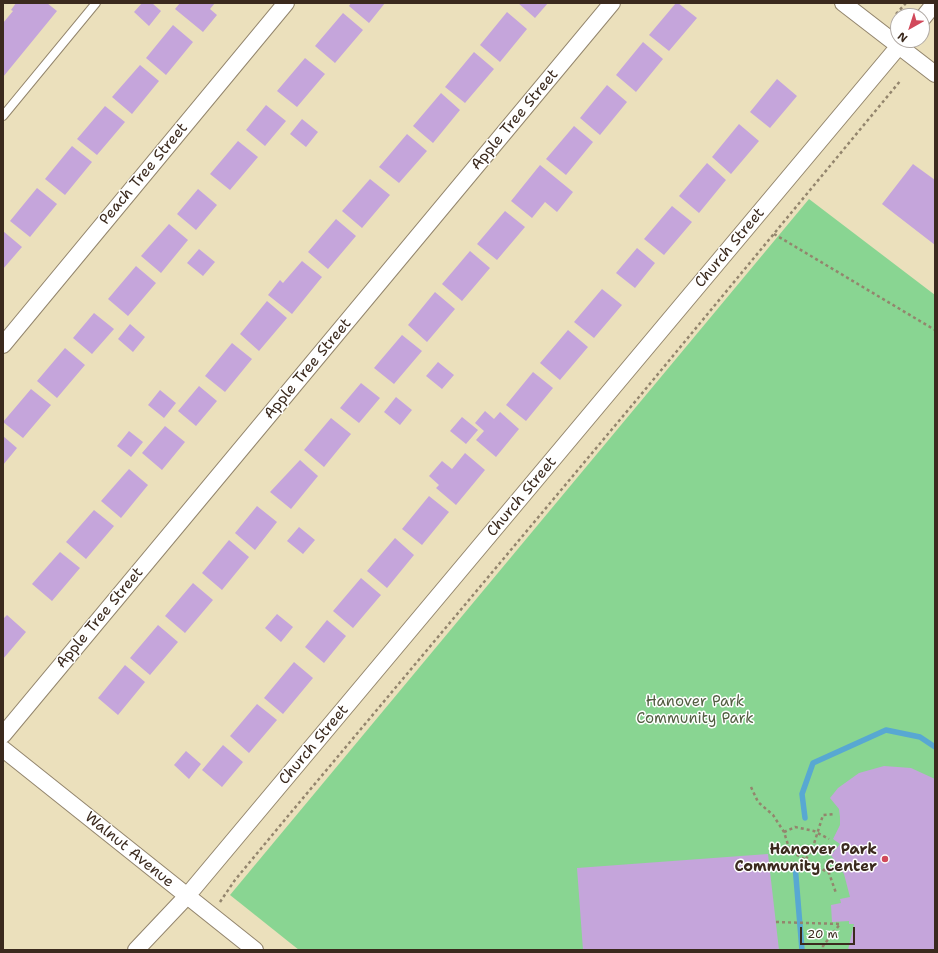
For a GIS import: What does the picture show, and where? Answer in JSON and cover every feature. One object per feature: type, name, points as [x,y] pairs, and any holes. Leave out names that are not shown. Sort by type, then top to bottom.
[{"type":"street","name":"Peach Tree Street","points":[[3,345],[286,3]]},
{"type":"street","name":"Apple Tree Street","points":[[3,735],[612,3]]},
{"type":"street","points":[[843,3],[890,35]]},
{"type":"street","name":"Church Street","points":[[136,950],[187,896],[898,48]]},
{"type":"street","points":[[907,48],[935,74]]},
{"type":"street","name":"Walnut Avenue","points":[[3,749],[255,950]]},
{"type":"lane","points":[[3,116],[96,3]]},
{"type":"path","points":[[209,914],[402,678],[901,80]]},
{"type":"path","points":[[774,234],[935,330]]},
{"type":"path","points":[[751,787],[758,802],[773,815],[784,832],[790,851],[829,872],[836,893]]},
{"type":"path","points":[[806,859],[813,847],[823,815],[834,814]]},
{"type":"path","points":[[784,832],[795,827],[818,833],[829,839]]},
{"type":"path","points":[[776,922],[821,922],[840,924],[823,946],[823,950]]},
{"type":"green space","name":"Hanover Park Community Park","points":[[809,199],[935,295],[935,950],[299,950],[230,895]]},
{"type":"building","points":[[16,3],[47,3],[57,11],[3,77],[3,23],[13,11],[11,10]]},
{"type":"building","points":[[142,3],[152,3],[161,11],[149,26],[134,12]]},
{"type":"building","points":[[180,3],[215,3],[210,9],[217,15],[203,32],[175,9]]},
{"type":"building","points":[[351,3],[385,3],[369,23],[349,6]]},
{"type":"building","points":[[518,3],[548,3],[535,18]]},
{"type":"building","points":[[676,3],[697,18],[669,51],[649,35]]},
{"type":"building","points":[[507,12],[527,29],[500,62],[480,45]]},
{"type":"building","points":[[343,13],[363,30],[335,63],[315,46]]},
{"type":"building","points":[[173,25],[193,42],[166,75],[146,58]]},
{"type":"building","points":[[643,42],[663,59],[636,92],[616,75]]},
{"type":"building","points":[[474,52],[494,69],[465,103],[445,87]]},
{"type":"building","points":[[305,58],[325,74],[297,107],[277,91]]},
{"type":"building","points":[[140,65],[159,81],[132,114],[112,97]]},
{"type":"building","points":[[777,79],[797,96],[770,128],[750,112]]},
{"type":"building","points":[[607,85],[627,102],[600,135],[580,118]]},
{"type":"building","points":[[441,93],[460,110],[433,143],[413,126]]},
{"type":"building","points":[[266,105],[286,121],[265,146],[246,130]]},
{"type":"building","points":[[105,106],[125,122],[97,155],[77,139]]},
{"type":"building","points":[[302,119],[318,132],[306,147],[290,134]]},
{"type":"building","points":[[739,124],[759,141],[731,174],[712,157]]},
{"type":"building","points":[[574,126],[593,142],[566,175],[546,159]]},
{"type":"building","points":[[407,134],[427,151],[399,183],[379,167]]},
{"type":"building","points":[[238,141],[258,157],[230,190],[210,174]]},
{"type":"building","points":[[72,146],[92,162],[65,195],[45,179]]},
{"type":"building","points":[[707,163],[726,180],[699,213],[679,196]]},
{"type":"building","points":[[913,164],[935,180],[935,245],[882,204]]},
{"type":"building","points":[[540,165],[573,192],[557,212],[545,202],[532,218],[511,201]]},
{"type":"building","points":[[370,179],[390,195],[362,228],[342,211]]},
{"type":"building","points":[[37,188],[57,204],[30,237],[10,221]]},
{"type":"building","points":[[198,189],[217,205],[196,230],[177,214]]},
{"type":"building","points":[[672,206],[692,222],[664,255],[644,239]]},
{"type":"building","points":[[505,211],[525,227],[497,260],[477,244]]},
{"type":"building","points":[[336,219],[356,236],[328,269],[308,252]]},
{"type":"building","points":[[169,224],[188,240],[161,273],[141,256]]},
{"type":"building","points":[[3,231],[22,247],[3,269]]},
{"type":"building","points":[[637,248],[655,263],[635,288],[616,273]]},
{"type":"building","points":[[199,249],[215,262],[203,276],[187,263]]},
{"type":"building","points":[[470,251],[490,268],[462,301],[442,284]]},
{"type":"building","points":[[302,261],[322,277],[292,314],[268,295],[280,280],[283,283]]},
{"type":"building","points":[[136,266],[156,283],[128,316],[108,299]]},
{"type":"building","points":[[602,289],[622,305],[594,338],[574,322]]},
{"type":"building","points":[[435,292],[455,309],[427,342],[408,325]]},
{"type":"building","points":[[267,301],[287,318],[259,351],[240,334]]},
{"type":"building","points":[[94,313],[114,329],[92,354],[73,338]]},
{"type":"building","points":[[130,324],[145,337],[133,352],[118,339]]},
{"type":"building","points":[[568,330],[588,347],[560,380],[540,363]]},
{"type":"building","points":[[402,335],[422,351],[394,384],[374,368]]},
{"type":"building","points":[[232,343],[252,359],[225,392],[205,376]]},
{"type":"building","points":[[65,348],[85,365],[57,398],[37,381]]},
{"type":"building","points":[[438,362],[454,375],[442,389],[426,376]]},
{"type":"building","points":[[533,372],[553,388],[526,421],[506,405]]},
{"type":"building","points":[[361,383],[380,398],[359,423],[340,408]]},
{"type":"building","points":[[199,386],[217,401],[196,426],[178,411]]},
{"type":"building","points":[[31,389],[51,405],[23,438],[3,422]]},
{"type":"building","points":[[160,390],[176,403],[164,418],[148,405]]},
{"type":"building","points":[[396,397],[412,410],[400,425],[384,412]]},
{"type":"building","points":[[485,411],[494,419],[500,412],[519,429],[496,457],[476,440],[484,431],[475,423]]},
{"type":"building","points":[[462,417],[478,430],[466,444],[450,431]]},
{"type":"building","points":[[331,418],[351,434],[324,467],[304,450]]},
{"type":"building","points":[[165,426],[185,442],[162,470],[142,453]]},
{"type":"building","points":[[129,431],[143,442],[131,457],[117,446]]},
{"type":"building","points":[[3,436],[17,448],[3,465]]},
{"type":"building","points":[[465,453],[485,470],[456,505],[436,488],[439,485],[429,476],[442,461],[452,469]]},
{"type":"building","points":[[300,460],[318,476],[291,509],[270,492]]},
{"type":"building","points":[[129,469],[148,485],[121,518],[101,501]]},
{"type":"building","points":[[429,496],[449,512],[422,545],[402,529]]},
{"type":"building","points":[[257,506],[277,522],[255,550],[235,533]]},
{"type":"building","points":[[94,510],[114,526],[86,559],[66,542]]},
{"type":"building","points":[[299,527],[315,540],[303,554],[287,541]]},
{"type":"building","points":[[395,538],[414,555],[387,588],[367,571]]},
{"type":"building","points":[[229,540],[249,557],[222,590],[202,573]]},
{"type":"building","points":[[60,552],[80,568],[52,601],[32,584]]},
{"type":"building","points":[[361,578],[381,595],[353,628],[333,611]]},
{"type":"building","points":[[193,583],[213,600],[185,633],[165,616]]},
{"type":"building","points":[[277,614],[293,627],[281,642],[265,628]]},
{"type":"building","points":[[7,615],[26,632],[3,659],[3,619]]},
{"type":"building","points":[[327,620],[346,636],[324,663],[305,647]]},
{"type":"building","points":[[158,625],[178,642],[150,675],[130,658]]},
{"type":"building","points":[[294,662],[313,678],[283,714],[264,698]]},
{"type":"building","points":[[125,665],[145,682],[118,715],[98,698]]},
{"type":"building","points":[[257,704],[277,720],[249,753],[230,736]]},
{"type":"building","points":[[223,745],[243,762],[222,787],[202,770]]},
{"type":"building","points":[[186,751],[201,764],[189,779],[174,765]]},
{"type":"building","name":"Hanover Park Community Center","points":[[884,766],[911,768],[935,779],[935,950],[848,950],[854,924],[849,924],[849,921],[832,922],[831,905],[841,903],[840,899],[850,897],[844,874],[831,855],[840,844],[833,839],[840,825],[840,817],[839,809],[830,798],[838,788],[859,773]]},
{"type":"building","points":[[768,854],[779,950],[583,950],[577,868]]},
{"type":"waterway","points":[[805,818],[802,794],[813,763],[886,730],[920,737],[935,747]]},
{"type":"waterway","points":[[795,865],[802,950]]},
{"type":"place","name":"Hanover Park Community Center","points":[[885,859]]}]
